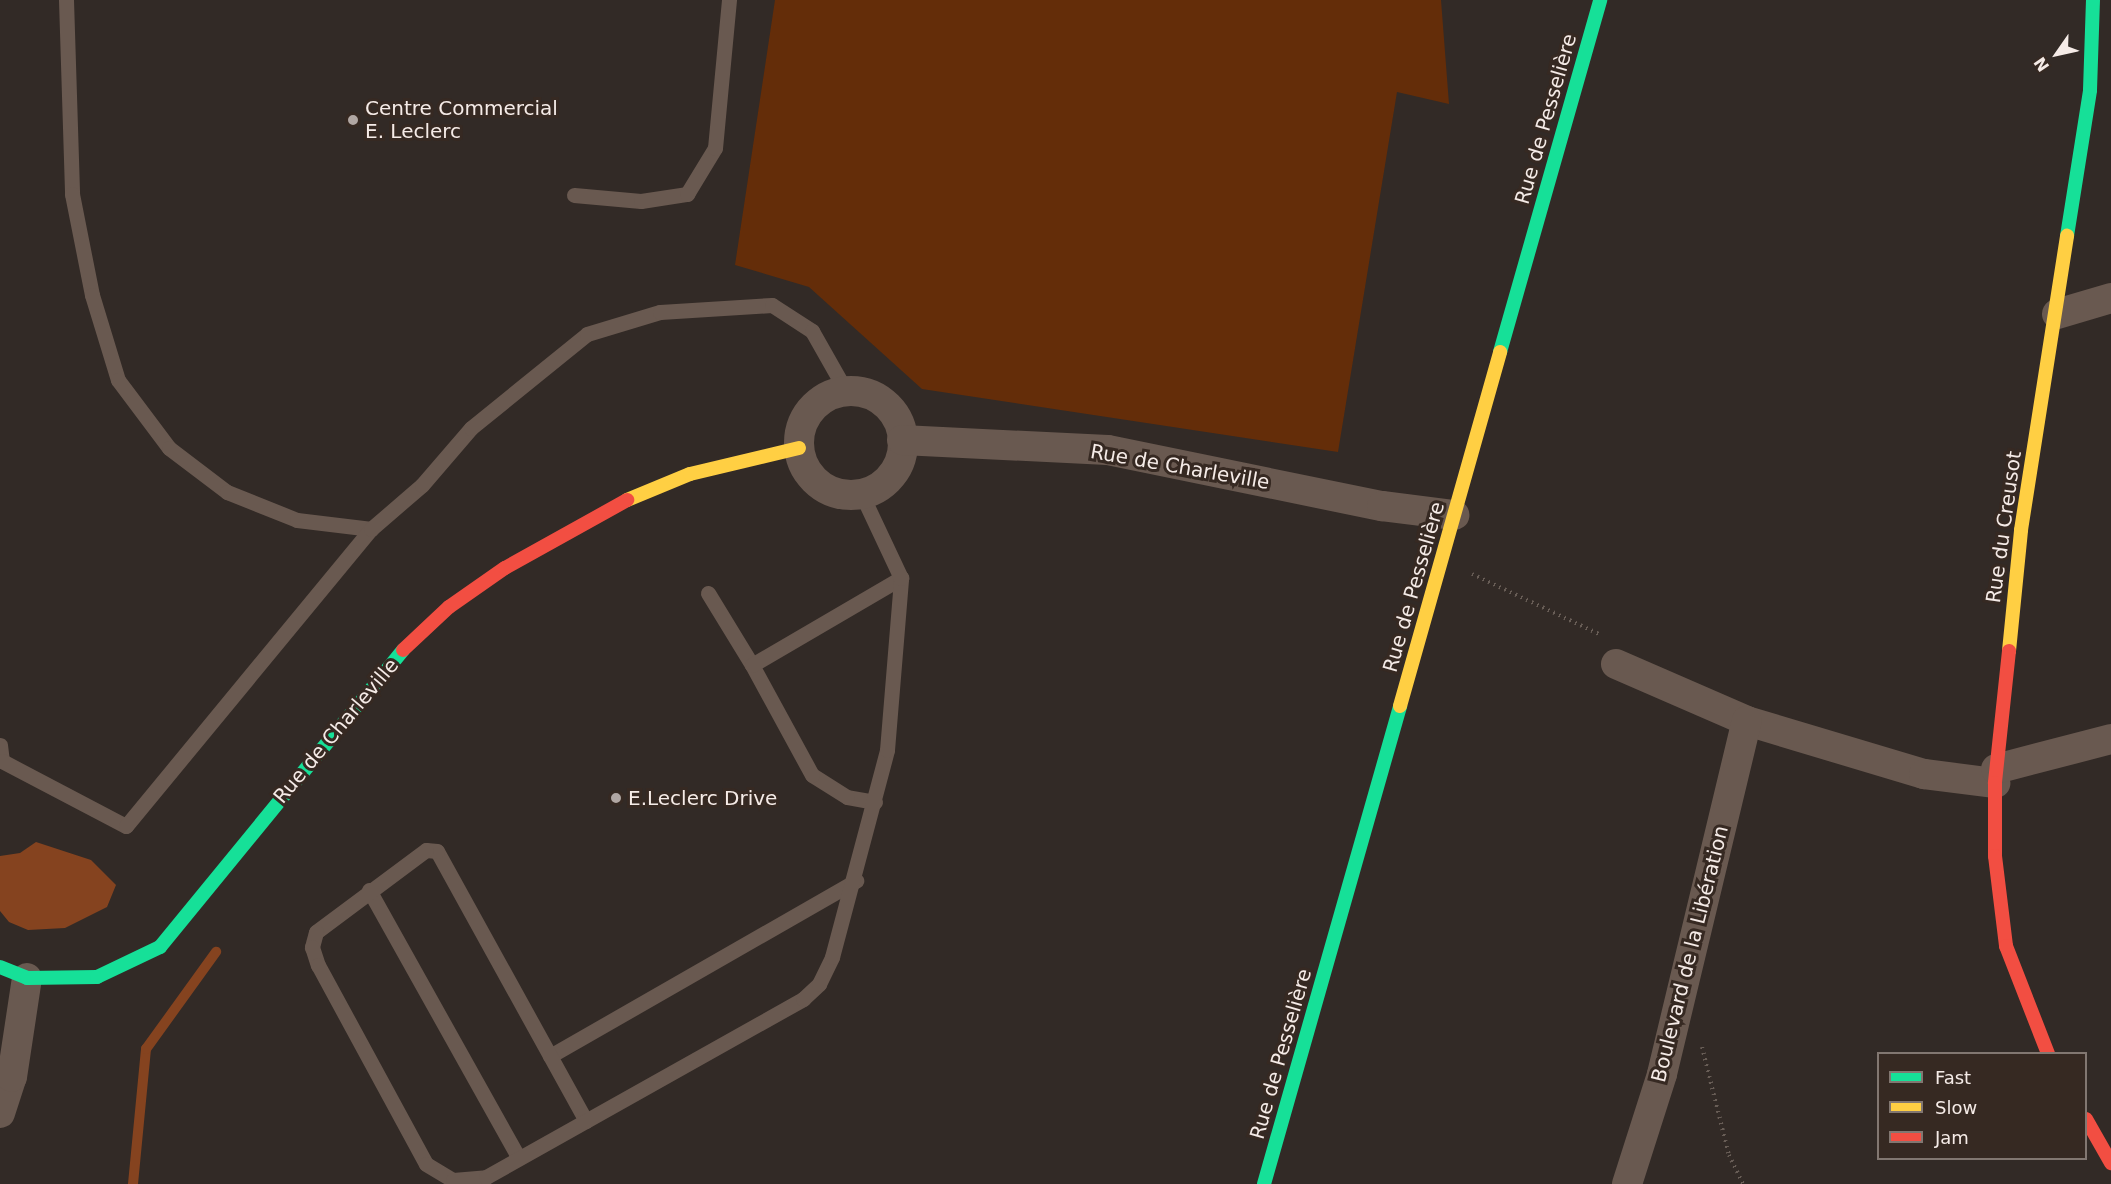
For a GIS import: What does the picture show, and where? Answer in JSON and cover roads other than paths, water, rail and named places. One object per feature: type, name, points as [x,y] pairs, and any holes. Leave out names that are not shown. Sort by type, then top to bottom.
[{"type":"street","name":"Rue de Pesselière","points":[[1264,1184],[1600,0]]},
{"type":"street","name":"Rue du Creusot","points":[[2048,1052],[2006,946],[1995,856],[1995,776],[2021,530],[2057,314],[2100,7]]},
{"type":"street","points":[[2057,314],[2111,298]]},
{"type":"street","points":[[846,391],[878,399],[899,424],[902,440],[894,472],[861,493],[823,487],[811,477],[799,447],[811,410],[846,391]]},
{"type":"street","name":"Rue de Charleville","points":[[902,440],[1108,450],[1382,506],[1455,515]]},
{"type":"street","name":"Rue de Charleville","points":[[0,1113],[12,1077],[13,972],[97,977],[160,947],[382,670],[449,607],[505,568],[623,501],[690,474],[799,447]]},
{"type":"street","points":[[1616,664],[1747,722],[1924,774],[1995,776],[2111,739]]},
{"type":"street","name":"Boulevard de la Libération","points":[[1627,1184],[1662,1074],[1747,722]]},
{"type":"street","points":[[2087,1122],[2111,1163]]},
{"type":"lane","points":[[66,0],[72,194],[92,295],[118,380],[168,448],[227,492],[297,520],[371,529]]},
{"type":"lane","points":[[574,195],[641,201],[687,194],[715,148],[729,0]]},
{"type":"lane","points":[[0,745],[2,761],[126,826],[371,529],[422,485],[471,428],[588,334],[660,312],[772,305],[812,331],[846,391]]},
{"type":"lane","points":[[586,1121],[437,851],[426,850],[325,921],[312,947],[426,1164],[453,1180],[468,1181],[519,1158],[586,1121],[819,984],[856,881],[887,750],[900,578],[861,493]]},
{"type":"lane","points":[[752,665],[900,578]]},
{"type":"lane","points":[[708,593],[752,665],[812,775],[847,797],[875,802]]},
{"type":"lane","points":[[550,1056],[856,881]]},
{"type":"lane","points":[[369,890],[519,1158]]},
{"type":"waterway","points":[[133,1184],[146,1049],[216,952]]},
{"type":"place","name":"Centre Commercial E. Leclerc","points":[[353,120]]},
{"type":"place","name":"E.Leclerc Drive","points":[[616,798]]}]
